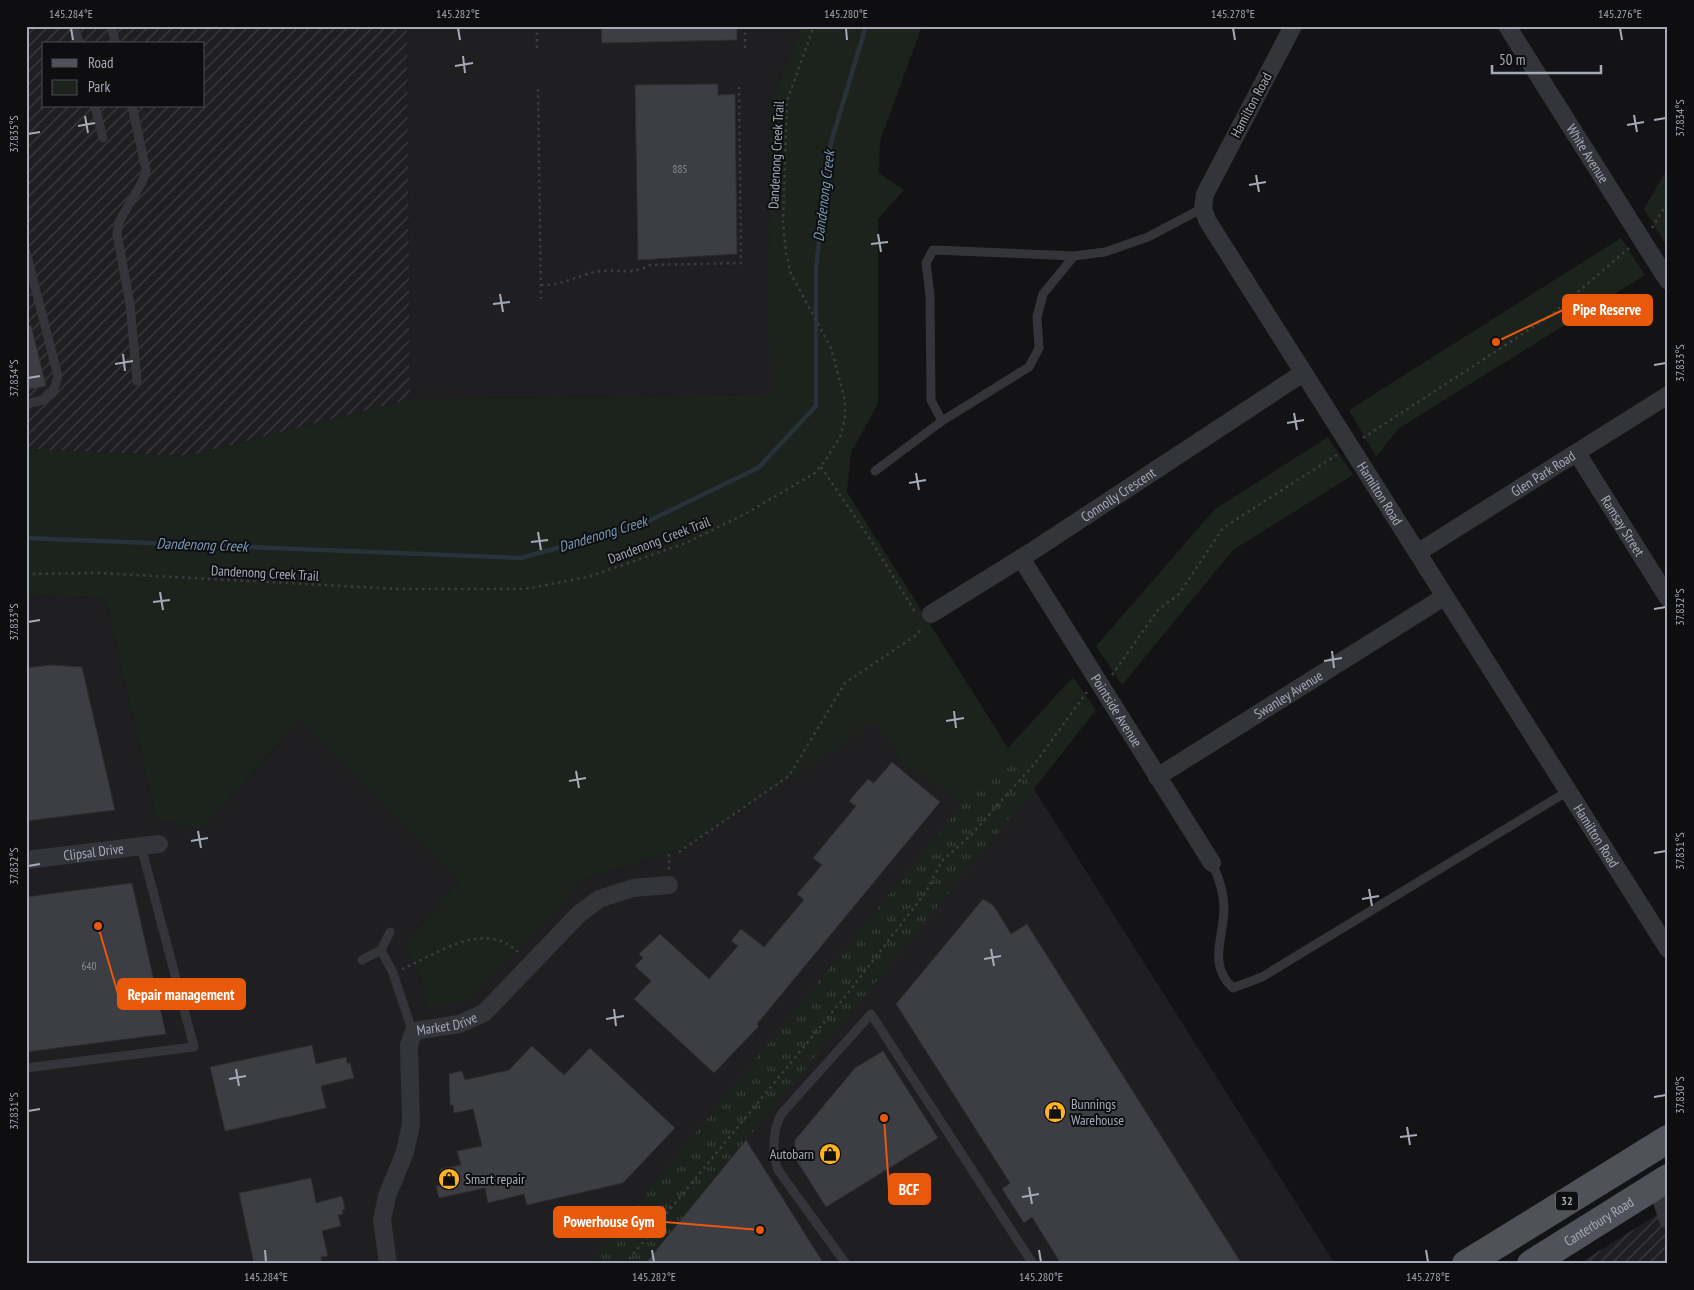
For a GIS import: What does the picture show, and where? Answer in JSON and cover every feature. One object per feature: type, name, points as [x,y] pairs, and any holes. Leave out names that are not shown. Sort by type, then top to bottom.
[{"type":"main road","name":"32","points":[[1466,1264],[1668,1139]]},
{"type":"main road","name":"Canterbury Road","points":[[1531,1264],[1662,1182]]},
{"type":"street","name":"Hamilton Road","points":[[1293,26],[1205,194],[1203,208],[1207,220],[1668,949]]},
{"type":"street","name":"White Avenue","points":[[1507,26],[1668,280]]},
{"type":"street","name":"Connolly Crescent","points":[[923,617],[1021,558],[1303,373]]},
{"type":"street","name":"Glen Park Road","points":[[1417,552],[1668,395]]},
{"type":"street","name":"Ramsay Street","points":[[1577,453],[1668,598]]},
{"type":"street","name":"Pointside Avenue","points":[[1021,558],[1065,624],[1157,777],[1212,863]]},
{"type":"street","name":"Swanley Avenue","points":[[1157,777],[1444,597]]},
{"type":"street","name":"Clipsal Drive","points":[[26,860],[159,844]]},
{"type":"street","name":"Market Drive","points":[[388,1264],[382,1220],[387,1196],[405,1152],[411,1124],[409,1045],[413,1033],[420,1030],[459,1024],[484,1013],[579,914],[599,899],[633,888],[669,885]]},
{"type":"street","points":[[1662,1182],[1668,1220]]},
{"type":"lane","points":[[73,26],[79,42]]},
{"type":"lane","points":[[111,26],[115,42]]},
{"type":"lane","points":[[96,108],[103,138]]},
{"type":"lane","points":[[132,108],[146,170],[142,182],[119,222],[117,234],[130,304],[137,381]]},
{"type":"lane","points":[[942,421],[931,400],[930,295],[926,263],[933,250],[1074,256],[1105,252],[1148,237],[1203,208]]},
{"type":"lane","points":[[26,252],[58,376],[53,393],[43,400],[26,404]]},
{"type":"lane","points":[[875,471],[942,421],[1028,368],[1039,348],[1037,316],[1043,294],[1074,256]]},
{"type":"lane","points":[[1212,863],[1222,884],[1224,908],[1218,955],[1222,978],[1233,988],[1262,977],[1568,791]]},
{"type":"lane","points":[[26,1068],[194,1047],[141,846]]},
{"type":"lane","points":[[362,960],[385,945],[390,932]]},
{"type":"lane","points":[[380,950],[393,973],[413,1033]]},
{"type":"lane","points":[[846,1264],[788,1187],[778,1170],[774,1161],[776,1126],[783,1112],[871,1014],[1033,1264]]},
{"type":"path","points":[[537,26],[537,49]]},
{"type":"path","points":[[745,26],[745,50]]},
{"type":"path","name":"Dandenong Creek Trail","points":[[26,574],[99,573],[398,589],[526,589],[542,587],[588,577],[686,543],[745,514],[821,467],[840,437],[845,419],[845,400],[831,348],[791,274],[786,253],[783,222],[787,101],[814,26]]},
{"type":"path","points":[[541,286],[552,286],[596,272],[639,272],[650,265],[741,263],[739,87]]},
{"type":"path","points":[[538,89],[541,299]]},
{"type":"path","points":[[1652,229],[1668,202]]},
{"type":"path","points":[[1362,438],[1550,316],[1631,246]]},
{"type":"path","points":[[1111,675],[1158,610],[1179,594],[1223,528],[1336,455]]},
{"type":"path","points":[[821,467],[865,531],[914,610],[923,617]]},
{"type":"path","points":[[679,852],[789,776],[846,683],[921,631],[924,603],[914,610]]},
{"type":"path","points":[[625,1264],[844,998],[926,892],[942,861],[971,835],[1036,762],[1086,693]]},
{"type":"path","points":[[393,973],[475,938],[497,939],[507,943],[518,952]]},
{"type":"shaded area","points":[[26,26],[407,26],[410,399],[188,456],[26,449]]},
{"type":"shaded area","points":[[407,26],[801,26],[768,108],[772,394],[410,399]]},
{"type":"shaded area","points":[[26,596],[105,598],[156,819],[200,830],[300,721],[459,882],[403,943],[420,979],[426,1007],[583,880],[683,849],[875,721],[903,764],[1008,748],[1335,1264],[26,1264]]},
{"type":"shaded area","points":[[1668,1208],[1668,1264],[1578,1264]]},
{"type":"green space","points":[[801,26],[922,26],[880,141],[879,173],[904,190],[878,219],[878,403],[851,453],[847,492],[1008,748],[964,802],[903,764],[875,722],[683,849],[583,880],[468,1002],[426,1007],[420,979],[403,943],[459,882],[300,721],[200,830],[156,819],[105,598],[26,596],[26,449],[188,456],[410,399],[771,394],[768,108]]},
{"type":"green space","points":[[1668,167],[1668,248],[1644,209]]},
{"type":"green space","points":[[1621,238],[1645,275],[1398,429],[1376,457],[1349,410]]},
{"type":"green space","points":[[1328,437],[1353,475],[1233,550],[1122,685],[1096,646],[1215,509]]},
{"type":"green space","points":[[1073,677],[1096,710],[1033,790],[1008,748]]},
{"type":"green space","points":[[1008,748],[1033,790],[645,1264],[589,1264]]},
{"type":"building","points":[[601,26],[737,26],[737,40],[602,43]]},
{"type":"building","points":[[718,84],[718,95],[735,94],[737,254],[638,260],[635,85]]},
{"type":"building","points":[[31,325],[46,386],[26,390],[26,326]]},
{"type":"building","points":[[50,665],[82,667],[115,810],[26,821],[26,668]]},
{"type":"building","points":[[892,762],[940,802],[757,1024],[759,1026],[714,1073],[634,999],[651,981],[635,966],[643,958],[639,954],[660,934],[709,979],[738,946],[731,941],[741,929],[764,947],[804,900],[797,894],[822,865],[813,858],[856,806],[849,801],[868,779],[874,783]]},
{"type":"building","points":[[132,883],[166,1034],[26,1052],[26,897]]},
{"type":"building","name":"Bunnings Warehouse","points":[[983,899],[994,906],[1011,934],[1027,924],[1242,1264],[1061,1264],[1032,1217],[1024,1223],[1002,1189],[1010,1183],[896,1004]]},
{"type":"building","points":[[312,1045],[316,1064],[346,1057],[347,1063],[350,1063],[354,1078],[321,1086],[326,1108],[225,1131],[210,1067]]},
{"type":"building","points":[[532,1046],[564,1075],[590,1048],[675,1128],[623,1183],[527,1205],[524,1194],[488,1203],[485,1188],[439,1198],[436,1186],[444,1184],[440,1169],[461,1165],[457,1151],[482,1146],[473,1109],[454,1113],[453,1105],[450,1105],[449,1074],[462,1071],[465,1080],[509,1070]]},
{"type":"building","points":[[883,1051],[938,1138],[826,1207],[795,1158],[795,1140],[855,1068]]},
{"type":"building","points":[[746,1140],[824,1264],[645,1264],[698,1199]]},
{"type":"building","points":[[311,1178],[316,1203],[342,1196],[345,1209],[342,1210],[343,1214],[338,1215],[341,1226],[322,1231],[328,1256],[321,1257],[322,1264],[254,1264],[239,1193]]},
{"type":"waterway","name":"Dandenong Creek","points":[[26,538],[521,558],[640,525],[758,468],[816,406],[816,268],[830,146],[866,26]]},
{"type":"place","name":"Pipe Reserve","points":[[1496,342]]},
{"type":"place","name":"Repair management","points":[[98,926]]},
{"type":"place","name":"Bunnings Warehouse","points":[[1055,1112]]},
{"type":"place","name":"BCF","points":[[884,1118]]},
{"type":"place","name":"Autobarn","points":[[830,1154]]},
{"type":"place","name":"Smart repair","points":[[449,1179]]},
{"type":"place","name":"Powerhouse Gym","points":[[760,1230]]}]
